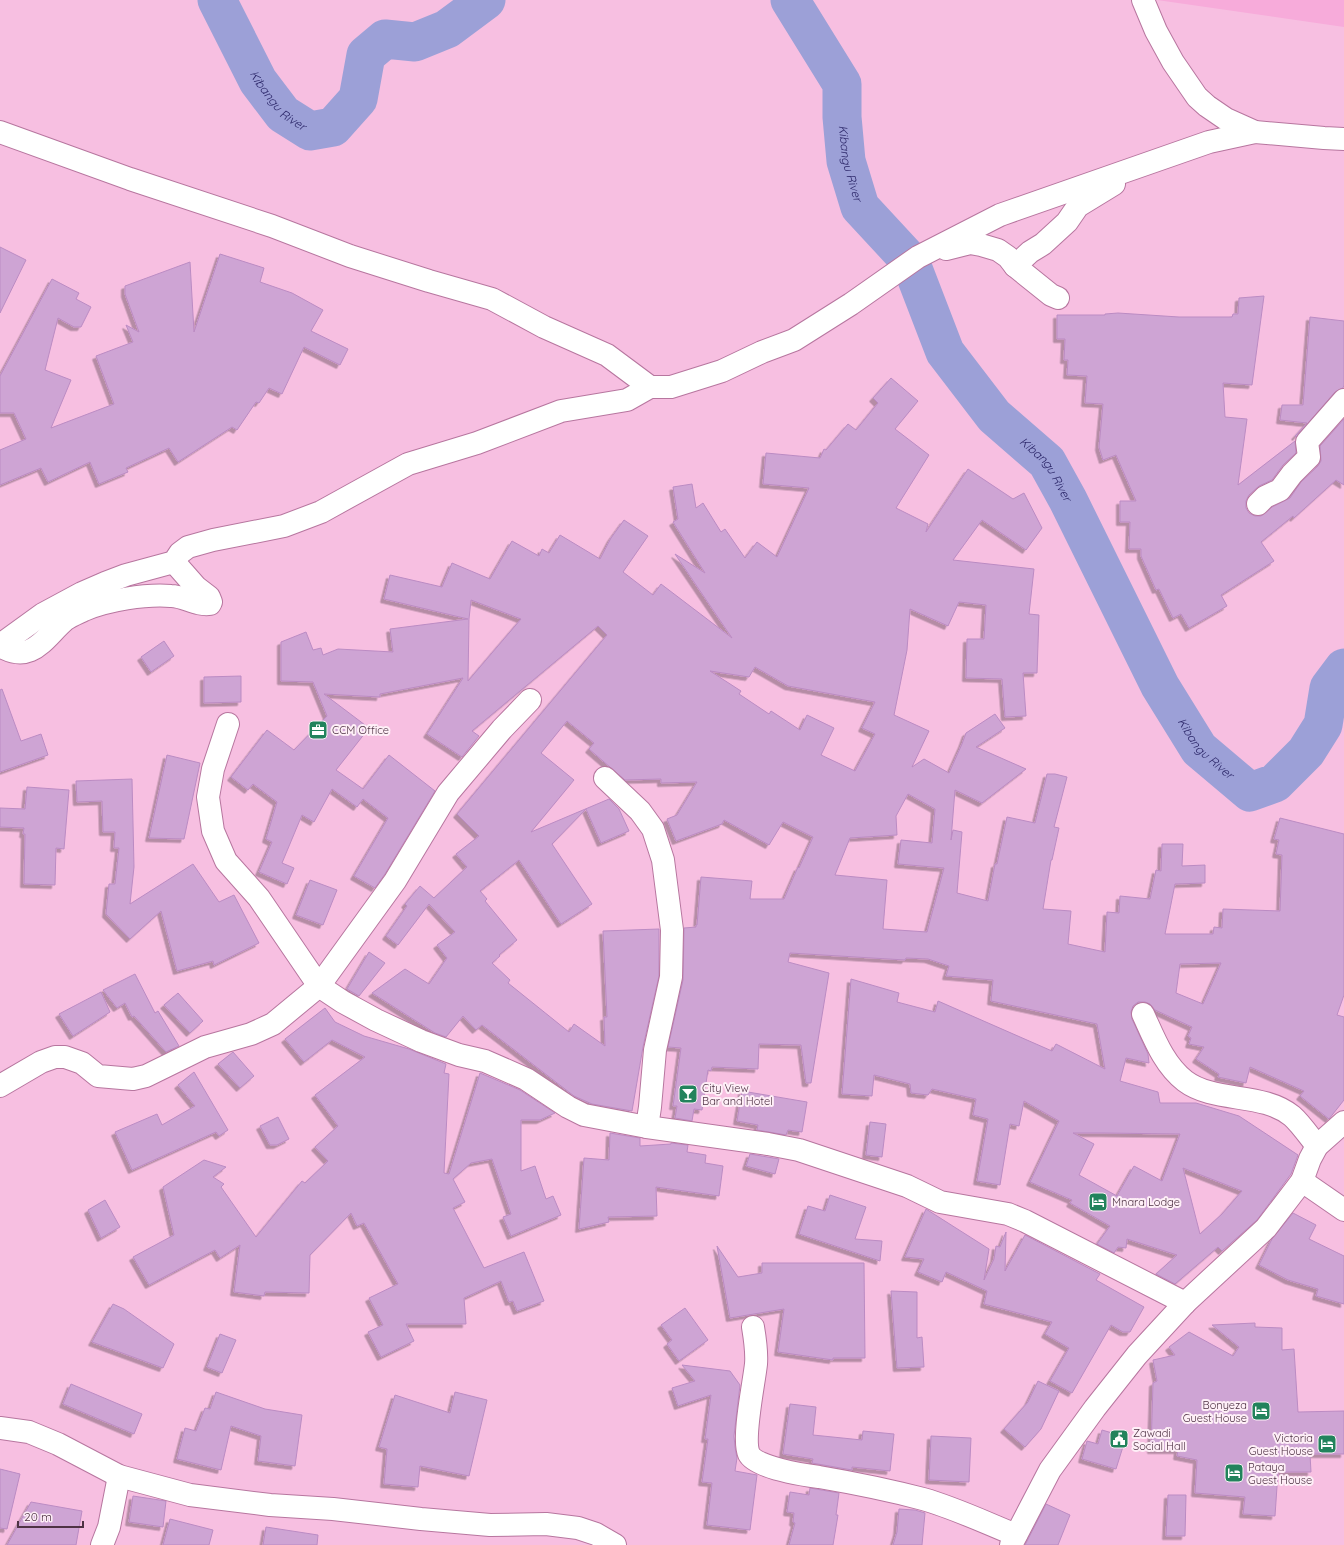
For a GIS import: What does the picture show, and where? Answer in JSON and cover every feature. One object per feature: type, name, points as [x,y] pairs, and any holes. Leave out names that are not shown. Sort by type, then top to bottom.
[{"type":"street","points":[[1143,0],[1156,31],[1173,62],[1197,97],[1226,119],[1255,132]]},
{"type":"street","points":[[0,132],[130,179],[272,226],[350,256],[492,299],[544,327],[607,355],[650,387]]},
{"type":"street","points":[[174,562],[196,587],[209,597],[211,602],[210,604],[202,604],[172,596],[136,598],[112,602],[85,610],[66,619],[46,640],[25,653],[9,652],[0,646],[43,614],[82,593],[126,575],[174,562],[180,553],[188,547],[214,540],[284,526],[321,512],[408,464],[477,443],[561,411],[627,400],[650,387],[670,387],[722,371],[762,352],[794,340],[851,304],[918,257],[1000,215],[1209,142],[1255,132],[1324,138],[1344,138]]},
{"type":"street","points":[[1015,266],[1067,222],[1078,206],[1147,164]]},
{"type":"street","points":[[918,257],[970,243],[981,245],[998,250],[1051,295],[1058,298]]},
{"type":"street","points":[[1258,504],[1265,497],[1280,490],[1292,474],[1309,457],[1307,442],[1344,400]]},
{"type":"street","points":[[0,1086],[41,1062],[55,1057],[65,1057],[82,1063],[98,1076],[133,1079],[146,1076],[205,1047],[251,1034],[273,1024],[319,986],[395,881],[448,794],[502,729],[530,700]]},
{"type":"street","points":[[228,724],[213,769],[208,797],[212,831],[226,861],[259,898],[319,986],[342,1002],[399,1032],[434,1046],[485,1061],[526,1079],[568,1108],[584,1115],[647,1127],[768,1144],[799,1150],[906,1186],[940,1202],[1008,1214],[1025,1221],[1185,1303]]},
{"type":"street","points":[[605,778],[640,811],[653,829],[663,860],[672,930],[671,977],[655,1050],[647,1127]]},
{"type":"street","points":[[1143,1014],[1157,1045],[1174,1070],[1186,1082],[1209,1092],[1262,1102],[1281,1109],[1292,1116],[1317,1146]]},
{"type":"street","points":[[753,1328],[756,1362],[747,1446],[750,1455],[756,1460],[764,1465],[788,1472],[923,1499],[964,1513],[1014,1540],[1050,1470],[1136,1355],[1185,1303],[1266,1228],[1302,1181],[1310,1159],[1317,1146],[1344,1122]]},
{"type":"street","points":[[1302,1181],[1344,1210]]},
{"type":"street","points":[[0,1428],[29,1432],[58,1444],[119,1476],[190,1495],[270,1505],[333,1509],[490,1525],[546,1524],[578,1528],[596,1534],[615,1545]]},
{"type":"street","points":[[102,1545],[109,1527],[119,1476]]},
{"type":"shaded area","points":[[1157,0],[1344,0],[1344,27]]},
{"type":"building","points":[[0,247],[26,260],[0,313]]},
{"type":"building","points":[[220,254],[264,268],[260,282],[292,293],[323,310],[311,331],[348,349],[340,365],[304,347],[282,394],[269,388],[259,403],[256,402],[237,430],[232,427],[178,462],[169,448],[126,468],[128,472],[99,484],[90,462],[48,482],[41,468],[0,485],[0,450],[26,439],[14,413],[0,413],[0,376],[52,279],[79,293],[76,299],[91,307],[81,327],[74,327],[58,318],[45,370],[71,380],[51,428],[114,404],[96,356],[133,342],[126,325],[139,332],[125,294],[125,286],[190,262],[194,332]]},
{"type":"building","points":[[1264,296],[1252,385],[1223,383],[1225,417],[1247,419],[1238,485],[1295,441],[1296,453],[1283,465],[1272,480],[1259,486],[1249,495],[1246,501],[1246,508],[1249,513],[1255,516],[1261,516],[1272,507],[1290,498],[1301,482],[1318,466],[1321,461],[1320,446],[1344,419],[1344,485],[1336,480],[1294,518],[1293,516],[1261,542],[1274,561],[1221,595],[1227,606],[1189,628],[1181,614],[1173,618],[1159,589],[1156,590],[1141,556],[1141,549],[1129,549],[1130,522],[1120,522],[1120,501],[1136,501],[1116,455],[1103,460],[1099,447],[1103,404],[1085,403],[1087,376],[1067,375],[1068,360],[1064,360],[1065,339],[1057,339],[1057,315],[1105,315],[1118,313],[1179,317],[1232,317],[1233,314],[1238,314],[1239,298]]},
{"type":"building","points":[[1310,317],[1344,321],[1344,385],[1343,388],[1335,392],[1296,437],[1295,436],[1307,423],[1280,420],[1282,405],[1303,405]]},
{"type":"building","points":[[891,378],[918,401],[895,429],[929,455],[896,508],[928,524],[926,532],[968,469],[1013,499],[1024,493],[1042,528],[1026,550],[982,520],[953,560],[1034,569],[1029,614],[1039,615],[1037,673],[1023,673],[1026,716],[1005,717],[1002,679],[966,678],[967,639],[984,639],[986,605],[959,602],[948,626],[910,609],[907,650],[894,715],[929,731],[912,767],[924,759],[949,773],[966,733],[995,714],[1005,728],[976,747],[1026,769],[982,803],[955,790],[951,840],[953,830],[962,832],[957,893],[988,901],[995,864],[997,864],[1007,817],[1035,823],[1047,774],[1067,777],[1054,827],[1059,828],[1051,860],[1043,909],[1071,911],[1068,944],[1105,952],[1107,912],[1119,913],[1120,896],[1150,899],[1156,870],[1161,871],[1162,844],[1183,844],[1182,866],[1205,865],[1205,883],[1175,884],[1165,934],[1213,934],[1214,927],[1222,928],[1223,909],[1280,911],[1282,855],[1276,854],[1279,840],[1274,839],[1280,818],[1344,834],[1344,995],[1337,1015],[1344,1017],[1344,1100],[1329,1119],[1300,1096],[1304,1091],[1250,1067],[1246,1083],[1218,1077],[1219,1074],[1196,1059],[1204,1047],[1189,1044],[1191,1038],[1188,1036],[1192,1027],[1155,1010],[1150,1004],[1145,1002],[1138,1002],[1133,1006],[1131,1012],[1132,1019],[1148,1054],[1149,1063],[1126,1058],[1120,1081],[1158,1092],[1160,1103],[1196,1103],[1239,1116],[1298,1155],[1291,1174],[1257,1220],[1222,1251],[1218,1247],[1175,1284],[1156,1274],[1177,1255],[1127,1239],[1126,1248],[1118,1247],[1114,1253],[1097,1244],[1110,1226],[1070,1203],[1072,1200],[1030,1182],[1059,1121],[1024,1101],[1019,1126],[1010,1124],[1000,1185],[977,1181],[988,1119],[973,1115],[976,1099],[932,1089],[928,1095],[911,1093],[910,1084],[874,1075],[872,1096],[842,1094],[851,979],[899,993],[897,1002],[935,1012],[938,1001],[1052,1051],[1056,1044],[1105,1069],[1097,1024],[991,1001],[993,980],[946,976],[949,966],[928,959],[906,958],[905,960],[790,953],[788,962],[829,973],[811,1083],[806,1083],[801,1045],[759,1044],[758,1069],[712,1067],[711,1071],[708,1070],[702,1110],[694,1109],[692,1121],[675,1118],[677,1106],[673,1106],[681,1048],[668,1047],[683,980],[684,928],[696,927],[697,925],[701,877],[752,881],[750,899],[784,899],[813,837],[783,822],[769,845],[724,820],[722,824],[676,841],[667,819],[677,815],[697,782],[661,783],[661,779],[625,780],[589,749],[594,743],[567,721],[541,753],[574,780],[531,832],[609,799],[619,809],[629,831],[601,843],[586,809],[552,844],[592,904],[561,924],[519,860],[480,891],[487,899],[485,901],[517,940],[492,963],[510,980],[508,983],[569,1032],[574,1024],[605,1046],[604,1017],[607,1017],[603,931],[659,929],[659,976],[643,1047],[632,1111],[592,1104],[574,1096],[482,1025],[476,1030],[463,1016],[446,1037],[435,1033],[372,993],[405,969],[429,984],[447,958],[437,945],[455,932],[429,904],[398,945],[386,936],[407,906],[405,904],[420,886],[434,898],[467,867],[456,854],[479,836],[457,814],[607,635],[598,626],[472,731],[479,736],[462,757],[427,734],[463,678],[380,694],[380,697],[324,694],[369,728],[336,770],[363,789],[389,755],[435,791],[375,888],[354,876],[388,818],[363,799],[357,807],[332,789],[314,822],[302,815],[282,863],[294,868],[287,884],[259,872],[272,842],[266,839],[277,802],[253,784],[248,790],[231,777],[267,730],[294,750],[327,716],[313,682],[281,681],[281,642],[306,632],[313,650],[321,648],[323,655],[338,649],[393,652],[390,629],[468,619],[384,599],[390,575],[442,587],[452,563],[490,579],[512,541],[539,556],[542,549],[549,553],[560,535],[600,559],[611,538],[624,520],[648,536],[623,572],[653,595],[661,584],[732,638],[675,554],[705,573],[673,522],[678,519],[673,487],[692,484],[696,508],[703,503],[721,532],[725,529],[745,558],[757,542],[777,557],[809,488],[763,484],[766,453],[820,458],[824,449],[826,450],[848,424],[856,430],[878,403],[873,398]],"holes":[[[471,600],[521,619],[468,681],[469,619]],[[755,667],[788,686],[875,702],[862,728],[875,734],[855,771],[821,755],[834,728],[807,715],[800,730],[771,711],[769,714],[739,694],[741,691],[710,671],[749,677]],[[908,794],[935,809],[932,843],[901,840],[898,864],[944,868],[927,932],[883,929],[887,880],[835,875],[850,838],[897,835],[896,816]],[[1221,963],[1203,1004],[1176,993],[1180,964]],[[1073,1133],[1180,1134],[1162,1181],[1134,1166],[1117,1196],[1079,1175],[1094,1144]],[[1183,1168],[1242,1191],[1222,1214],[1200,1234]]]},
{"type":"building","points":[[164,641],[174,656],[151,672],[141,657]]},
{"type":"building","points":[[241,676],[241,702],[204,703],[204,677]]},
{"type":"building","points":[[2,689],[21,741],[41,734],[48,755],[0,772],[0,690]]},
{"type":"building","points":[[167,755],[200,763],[184,839],[149,838]]},
{"type":"building","points":[[132,779],[134,867],[130,904],[193,864],[219,902],[234,895],[259,943],[214,965],[213,961],[177,971],[161,911],[130,939],[106,914],[109,884],[115,884],[119,848],[114,848],[115,832],[103,832],[102,801],[77,802],[76,781]]},
{"type":"building","points":[[27,787],[69,790],[64,849],[56,848],[55,885],[24,884],[24,828],[0,827],[0,808],[25,809]]},
{"type":"building","points":[[310,880],[337,890],[323,925],[296,915]]},
{"type":"building","points":[[369,952],[385,963],[359,996],[347,989]]},
{"type":"building","points":[[135,974],[155,1013],[158,1011],[179,1046],[166,1052],[134,1016],[132,1017],[125,1003],[117,1008],[103,990]]},
{"type":"building","points":[[101,992],[110,1012],[73,1036],[59,1014]]},
{"type":"building","points":[[178,993],[203,1021],[190,1033],[164,1005]]},
{"type":"building","points":[[325,1008],[335,1022],[364,1036],[409,1049],[446,1064],[444,1073],[449,1074],[444,1173],[449,1174],[480,1073],[520,1090],[555,1113],[540,1120],[521,1120],[521,1171],[535,1166],[546,1199],[553,1196],[561,1215],[511,1236],[503,1217],[511,1214],[492,1159],[471,1163],[453,1179],[465,1202],[453,1208],[484,1268],[524,1252],[544,1301],[517,1311],[513,1301],[509,1302],[501,1281],[464,1298],[466,1324],[406,1324],[414,1341],[381,1357],[368,1332],[383,1325],[369,1298],[398,1284],[364,1223],[357,1226],[351,1213],[310,1255],[309,1293],[265,1292],[264,1296],[234,1292],[240,1245],[220,1258],[215,1250],[149,1285],[133,1257],[174,1235],[163,1187],[204,1160],[226,1167],[213,1177],[224,1184],[221,1187],[256,1237],[302,1181],[305,1183],[328,1161],[315,1147],[338,1126],[315,1095],[365,1057],[332,1040],[304,1062],[285,1039]]},
{"type":"building","points":[[233,1052],[254,1076],[240,1088],[218,1064]]},
{"type":"building","points":[[194,1072],[228,1130],[219,1136],[216,1132],[132,1170],[115,1132],[157,1114],[162,1125],[195,1106],[178,1085]]},
{"type":"building","points":[[742,1091],[807,1102],[802,1132],[788,1130],[786,1135],[757,1130],[758,1125],[737,1121]]},
{"type":"building","points":[[278,1117],[289,1139],[277,1145],[270,1145],[260,1126]]},
{"type":"building","points":[[870,1122],[886,1124],[882,1157],[866,1155]]},
{"type":"building","points":[[610,1133],[640,1138],[640,1146],[671,1143],[688,1145],[687,1152],[706,1155],[705,1163],[723,1166],[719,1196],[656,1187],[657,1216],[608,1217],[609,1222],[579,1229],[584,1158],[609,1160]]},
{"type":"building","points":[[750,1154],[779,1159],[775,1174],[746,1166]]},
{"type":"building","points":[[830,1195],[866,1207],[855,1239],[882,1241],[880,1261],[799,1234],[808,1206],[825,1211]]},
{"type":"building","points":[[105,1200],[120,1227],[101,1238],[88,1210]]},
{"type":"building","points":[[926,1209],[989,1249],[984,1280],[994,1259],[996,1246],[1000,1247],[1006,1232],[1005,1271],[1025,1235],[1100,1274],[1096,1280],[1144,1307],[1130,1332],[1123,1332],[1111,1325],[1072,1393],[1050,1381],[1069,1348],[1045,1334],[1052,1322],[984,1304],[987,1291],[946,1272],[942,1282],[918,1272],[924,1259],[905,1257]]},
{"type":"building","points":[[1293,1213],[1316,1225],[1309,1239],[1344,1256],[1344,1304],[1316,1296],[1318,1289],[1288,1280],[1259,1265],[1272,1239]]},
{"type":"building","points":[[717,1246],[738,1277],[762,1273],[762,1263],[864,1263],[865,1358],[833,1358],[833,1360],[778,1352],[784,1309],[730,1318]]},
{"type":"building","points":[[891,1291],[917,1292],[917,1338],[922,1337],[924,1367],[897,1368]]},
{"type":"building","points":[[113,1304],[124,1309],[174,1344],[163,1368],[92,1342]]},
{"type":"building","points":[[685,1308],[708,1340],[679,1361],[667,1344],[672,1340],[661,1325]]},
{"type":"building","points":[[1255,1323],[1255,1327],[1282,1328],[1282,1350],[1294,1349],[1298,1412],[1344,1411],[1344,1454],[1310,1454],[1311,1472],[1278,1472],[1275,1516],[1243,1514],[1245,1497],[1195,1493],[1197,1460],[1177,1456],[1178,1450],[1151,1450],[1153,1383],[1157,1381],[1153,1360],[1175,1355],[1169,1347],[1189,1332],[1233,1356],[1239,1347],[1212,1325]]},
{"type":"building","points":[[220,1334],[236,1340],[222,1373],[207,1367]]},
{"type":"building","points":[[682,1365],[730,1371],[740,1385],[734,1436],[737,1458],[735,1471],[757,1475],[750,1530],[707,1525],[712,1483],[702,1482],[708,1439],[705,1439],[711,1395],[678,1406],[672,1388],[695,1381]]},
{"type":"building","points":[[1038,1381],[1059,1391],[1041,1429],[1025,1447],[1004,1429],[1028,1402]]},
{"type":"building","points":[[71,1384],[142,1414],[134,1434],[63,1404]]},
{"type":"building","points":[[216,1392],[265,1409],[302,1415],[295,1466],[258,1461],[261,1436],[231,1426],[221,1470],[177,1459],[185,1428],[196,1431],[205,1408],[210,1409]]},
{"type":"building","points":[[455,1392],[487,1400],[469,1476],[420,1466],[418,1487],[384,1484],[387,1449],[379,1447],[395,1395],[450,1413]]},
{"type":"building","points":[[790,1404],[816,1407],[813,1435],[862,1440],[863,1431],[894,1434],[890,1471],[852,1467],[852,1470],[812,1463],[813,1459],[783,1454]]},
{"type":"building","points":[[1102,1430],[1126,1437],[1116,1469],[1082,1459],[1087,1441],[1098,1444]]},
{"type":"building","points":[[931,1436],[971,1438],[969,1482],[929,1480]]},
{"type":"building","points":[[0,1469],[20,1474],[7,1529],[0,1528]]},
{"type":"building","points":[[810,1488],[839,1493],[836,1515],[838,1515],[833,1545],[789,1545],[795,1523],[793,1522],[794,1513],[787,1512],[790,1492],[809,1495]]},
{"type":"building","points":[[1168,1495],[1186,1495],[1185,1536],[1166,1536]]},
{"type":"building","points":[[133,1496],[166,1501],[163,1527],[129,1522]]},
{"type":"building","points":[[31,1502],[82,1511],[76,1545],[7,1545]]},
{"type":"building","points":[[1046,1504],[1070,1515],[1058,1545],[1025,1545]]},
{"type":"building","points":[[899,1509],[915,1510],[925,1513],[922,1545],[893,1545],[897,1532]]},
{"type":"building","points":[[170,1519],[213,1530],[209,1545],[163,1545]]},
{"type":"building","points":[[266,1527],[318,1535],[317,1545],[263,1545]]},
{"type":"waterway","name":"Kibangu River","points":[[217,0],[258,81],[283,114],[310,131],[333,127],[358,99],[366,55],[385,39],[415,42],[447,29],[486,0]]},
{"type":"waterway","name":"Kibangu River","points":[[790,0],[842,84],[842,117],[846,161],[860,207],[910,261],[945,352],[994,416],[1047,462],[1068,500],[1160,686],[1199,749],[1250,792],[1275,783],[1306,752],[1323,725],[1329,688],[1344,668]]},
{"type":"place","name":"CCM Office","points":[[318,730]]},
{"type":"place","name":"City View Bar and Hotel","points":[[688,1094]]},
{"type":"place","name":"Mnara Lodge","points":[[1098,1202]]},
{"type":"place","name":"Bonyeza Guest House","points":[[1261,1411]]},
{"type":"place","name":"Zawadi Social Hall","points":[[1119,1439]]},
{"type":"place","name":"Victoria Guest House","points":[[1327,1444]]},
{"type":"place","name":"Pataya Guest House","points":[[1234,1473]]}]
